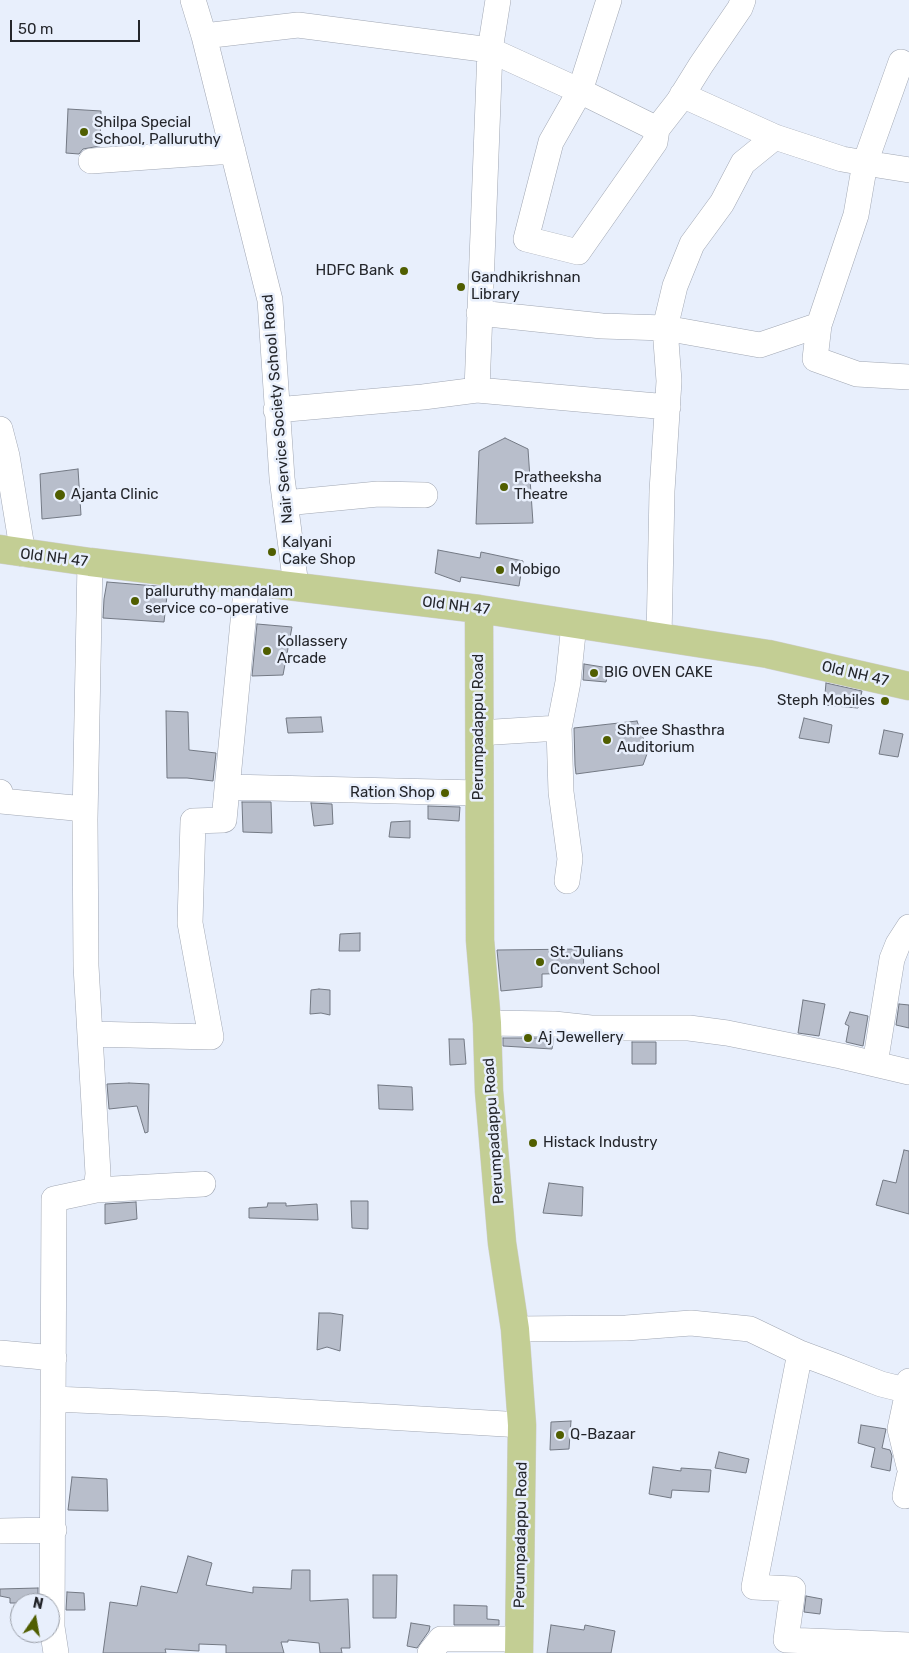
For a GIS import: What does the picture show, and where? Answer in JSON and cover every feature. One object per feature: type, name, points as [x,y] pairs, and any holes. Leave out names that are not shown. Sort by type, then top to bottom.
[{"type":"main road","name":"Old NH 47","points":[[11,552],[479,608],[768,654],[909,686]]},
{"type":"main road","name":"Perumpadappu Road","points":[[479,608],[480,940],[487,1023],[489,1091],[502,1243],[515,1329],[522,1425],[519,1646]]},
{"type":"street","name":"Nair Service Society School Road","points":[[193,0],[204,36],[270,300],[276,410],[296,586]]},
{"type":"street","points":[[477,390],[490,50],[498,0]]},
{"type":"street","points":[[609,0],[580,91],[552,142],[526,239],[578,252],[655,142],[657,129],[682,95],[700,65],[740,8],[743,0]]},
{"type":"street","points":[[204,36],[298,25],[490,50],[657,129]]},
{"type":"street","points":[[901,62],[865,163],[856,215],[819,325],[815,359],[857,374],[909,378]]},
{"type":"street","points":[[682,95],[775,137],[842,159],[909,170]]},
{"type":"street","points":[[659,638],[662,491],[670,381],[665,328],[675,286],[692,244],[722,203],[743,163],[775,137]]},
{"type":"street","points":[[91,161],[233,151]]},
{"type":"street","points":[[479,313],[602,326],[665,328],[760,345],[819,325]]},
{"type":"street","points":[[276,410],[424,397],[477,390],[668,407]]},
{"type":"street","points":[[0,430],[8,456],[11,552]]},
{"type":"street","points":[[286,503],[378,494],[426,495]]},
{"type":"street","points":[[90,562],[85,809],[86,966],[98,1174],[96,1190]]},
{"type":"street","points":[[90,1034],[210,1037],[190,924],[193,820],[224,820],[248,580]]},
{"type":"street","points":[[567,881],[570,859],[561,792],[559,728],[568,682],[574,624]]},
{"type":"street","points":[[479,733],[559,728]]},
{"type":"street","points":[[228,787],[479,794]]},
{"type":"street","points":[[0,792],[1,801],[85,809]]},
{"type":"street","points":[[875,1064],[892,959],[898,944],[909,927]]},
{"type":"street","points":[[487,1023],[554,1024],[591,1028],[689,1028],[727,1032],[909,1072]]},
{"type":"street","points":[[56,1653],[52,1627],[54,1530],[54,1199],[96,1190],[203,1184]]},
{"type":"street","points":[[515,1329],[626,1328],[691,1323],[750,1329],[800,1353],[881,1384],[909,1391]]},
{"type":"street","points":[[0,1353],[54,1358]]},
{"type":"street","points":[[800,1353],[754,1586],[793,1589],[786,1640],[909,1645]]},
{"type":"street","points":[[909,1381],[909,1391],[900,1430],[909,1466]]},
{"type":"street","points":[[54,1399],[522,1425]]},
{"type":"street","points":[[0,1531],[54,1530]]},
{"type":"street","points":[[434,1651],[441,1639],[519,1646]]},
{"type":"building","name":"Shilpa Special School, Palluruthy","points":[[68,109],[101,111],[100,146],[83,149],[79,154],[66,153]]},
{"type":"building","name":"Pratheeksha Theatre","points":[[505,438],[528,449],[533,523],[476,524],[479,451]]},
{"type":"building","name":"Ajanta Clinic","points":[[78,469],[81,515],[42,519],[40,474]]},
{"type":"building","points":[[438,550],[480,558],[481,552],[523,561],[519,586],[461,577],[460,582],[435,573]]},
{"type":"building","name":"palluruthy mandalam service co-operative","points":[[107,582],[168,587],[164,622],[103,618]]},
{"type":"building","name":"Kollassery Arcade","points":[[257,624],[292,627],[283,675],[252,676]]},
{"type":"building","name":"BIG OVEN CAKE","points":[[584,664],[609,668],[606,682],[583,680]]},
{"type":"building","points":[[826,683],[862,691],[858,708],[824,705]]},
{"type":"building","points":[[166,711],[188,712],[189,750],[216,753],[213,781],[167,778]]},
{"type":"building","points":[[321,717],[323,732],[288,733],[286,718]]},
{"type":"building","points":[[804,718],[832,725],[829,743],[799,738]]},
{"type":"building","name":"Shree Shasthra Auditorium","points":[[637,721],[648,751],[643,765],[576,774],[574,728]]},
{"type":"building","points":[[884,730],[903,734],[898,757],[879,754]]},
{"type":"building","points":[[242,802],[271,802],[272,833],[243,832]]},
{"type":"building","points":[[311,803],[332,804],[333,824],[314,826]]},
{"type":"building","points":[[428,806],[460,807],[459,821],[428,819]]},
{"type":"building","points":[[410,821],[410,838],[389,837],[391,822]]},
{"type":"building","points":[[360,933],[360,951],[339,951],[340,934]]},
{"type":"building","name":"St. Julians Convent School","points":[[583,949],[584,973],[542,974],[542,987],[501,991],[497,950]]},
{"type":"building","points":[[311,990],[330,990],[330,1015],[321,1013],[310,1014]]},
{"type":"building","points":[[803,1000],[825,1004],[819,1036],[798,1033]]},
{"type":"building","points":[[899,1004],[909,1005],[909,1028],[896,1025]]},
{"type":"building","points":[[850,1012],[868,1016],[863,1046],[846,1042],[849,1026],[845,1024]]},
{"type":"building","points":[[503,1038],[554,1038],[552,1049],[503,1046]]},
{"type":"building","points":[[449,1039],[464,1039],[466,1064],[450,1065]]},
{"type":"building","points":[[632,1042],[656,1042],[656,1064],[632,1064]]},
{"type":"building","points":[[107,1084],[149,1084],[148,1132],[145,1133],[137,1106],[109,1109]]},
{"type":"building","points":[[378,1085],[412,1087],[413,1110],[379,1109]]},
{"type":"building","points":[[904,1150],[909,1151],[909,1214],[876,1205],[883,1180],[896,1183]]},
{"type":"building","points":[[549,1183],[583,1187],[582,1216],[543,1213]]},
{"type":"building","points":[[351,1201],[368,1201],[368,1229],[352,1228]]},
{"type":"building","points":[[136,1202],[137,1219],[105,1224],[105,1204]]},
{"type":"building","points":[[268,1203],[286,1203],[286,1206],[317,1204],[318,1220],[249,1218],[249,1208],[267,1207]]},
{"type":"building","points":[[319,1313],[343,1315],[340,1351],[327,1347],[317,1350]]},
{"type":"building","name":"Q-Bazaar","points":[[571,1421],[569,1449],[550,1450],[551,1422]]},
{"type":"building","points":[[861,1425],[886,1429],[882,1448],[890,1450],[892,1456],[890,1471],[871,1467],[875,1448],[858,1443]]},
{"type":"building","points":[[719,1452],[749,1459],[746,1473],[715,1468]]},
{"type":"building","points":[[653,1467],[681,1471],[681,1468],[711,1470],[709,1492],[672,1490],[671,1498],[649,1494]]},
{"type":"building","points":[[72,1477],[107,1479],[108,1511],[68,1510]]},
{"type":"building","points":[[188,1556],[212,1563],[206,1585],[253,1593],[253,1587],[291,1589],[292,1570],[310,1570],[310,1601],[348,1599],[350,1648],[341,1648],[342,1653],[320,1653],[319,1643],[288,1640],[288,1642],[281,1642],[284,1653],[226,1653],[226,1645],[199,1644],[199,1651],[165,1649],[166,1653],[103,1653],[110,1602],[137,1606],[141,1586],[177,1593]]},
{"type":"building","points":[[373,1575],[397,1575],[396,1618],[373,1618]]},
{"type":"building","points":[[38,1588],[38,1593],[10,1593],[10,1598],[0,1596],[0,1589]]},
{"type":"building","points":[[67,1592],[84,1593],[85,1610],[66,1610]]},
{"type":"building","points":[[806,1596],[822,1599],[820,1614],[804,1612]]},
{"type":"building","points":[[454,1605],[487,1606],[487,1619],[499,1620],[499,1625],[454,1625]]},
{"type":"building","points":[[411,1623],[430,1626],[429,1631],[417,1648],[407,1646]]},
{"type":"building","points":[[551,1625],[584,1630],[585,1625],[615,1631],[611,1653],[547,1653]]},
{"type":"place","name":"Shilpa Special School, Palluruthy","points":[[84,132]]},
{"type":"place","name":"HDFC Bank","points":[[404,271]]},
{"type":"place","name":"Gandhikrishnan Library","points":[[461,287]]},
{"type":"place","name":"Pratheeksha Theatre","points":[[504,487]]},
{"type":"place","name":"Ajanta Clinic","points":[[60,495]]},
{"type":"place","name":"Kalyani Cake Shop","points":[[272,552]]},
{"type":"place","name":"Mobigo","points":[[500,570]]},
{"type":"place","name":"palluruthy mandalam service co-operative","points":[[135,601]]},
{"type":"place","name":"Kollassery Arcade","points":[[267,651]]},
{"type":"place","name":"BIG OVEN CAKE","points":[[594,673]]},
{"type":"place","name":"Steph Mobiles","points":[[885,701]]},
{"type":"place","name":"Shree Shasthra Auditorium","points":[[607,740]]},
{"type":"place","name":"Ration Shop","points":[[445,793]]},
{"type":"place","name":"St. Julians Convent School","points":[[540,962]]},
{"type":"place","name":"Aj Jewellery","points":[[528,1038]]},
{"type":"place","name":"Histack Industry","points":[[533,1143]]},
{"type":"place","name":"Q-Bazaar","points":[[560,1435]]}]
